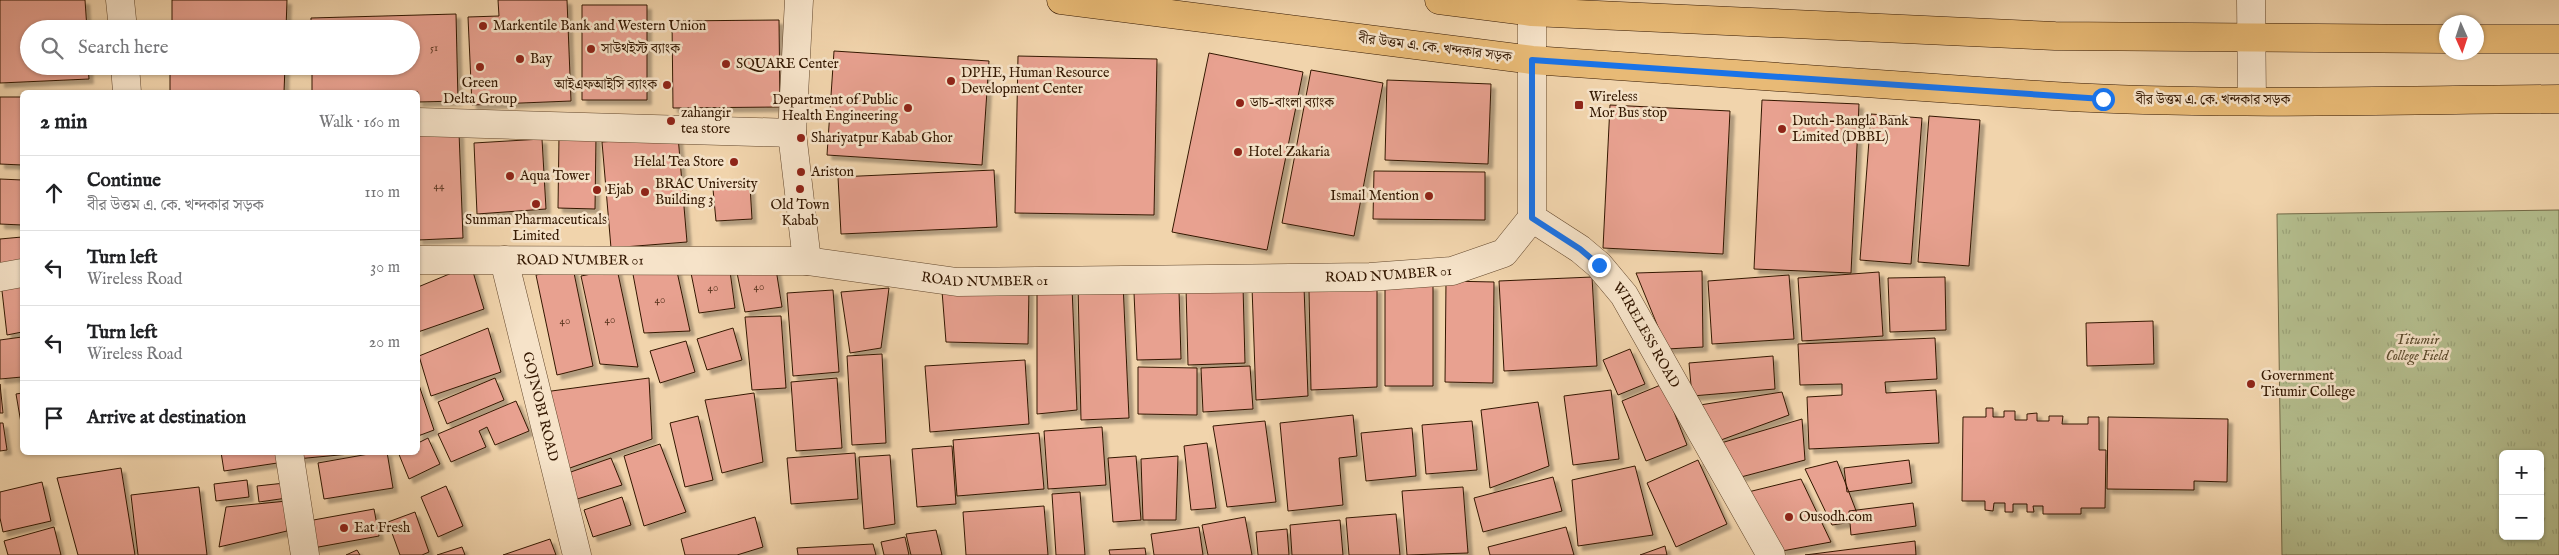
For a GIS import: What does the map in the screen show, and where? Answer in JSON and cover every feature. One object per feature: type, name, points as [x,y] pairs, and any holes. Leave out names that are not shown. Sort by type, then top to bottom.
[{"type":"main road","name":"বীর উত্তম এ. কে. খন্দকার সড়ক","points":[[1062,0],[1532,60],[2103,99],[2559,99]]},
{"type":"main road","points":[[1439,0],[2055,36],[2439,39]]},
{"type":"main road","points":[[2484,39],[2559,39]]},
{"type":"street","points":[[120,0],[122,20]]},
{"type":"street","points":[[799,0],[792,133],[807,261]]},
{"type":"street","points":[[2251,0],[2252,100]]},
{"type":"street","points":[[1532,6],[1532,218]]},
{"type":"street","points":[[126,75],[127,90]]},
{"type":"street","points":[[420,122],[792,133]]},
{"type":"street","name":"ROAD NUMBER 01","points":[[420,260],[807,261],[957,282],[1370,277],[1452,271],[1504,253],[1532,218]]},
{"type":"street","name":"WIRELESS ROAD","points":[[1532,218],[1580,249],[1599,265],[1624,295],[1771,555]]},
{"type":"street","name":"GOJNOBI ROAD","points":[[504,260],[577,555]]},
{"type":"street","points":[[0,277],[20,273]]},
{"type":"street","points":[[288,455],[305,555]]},
{"type":"green space","name":"Titumir College Field","points":[[2559,210],[2559,555],[2282,555],[2277,214]]},
{"type":"building","points":[[0,0],[85,0],[86,20],[20,20],[20,75],[89,75],[89,79],[0,83]]},
{"type":"building","points":[[172,0],[287,0],[286,20],[172,20]]},
{"type":"building","name":"Bay","points":[[498,0],[567,0],[571,101],[472,105],[468,17],[499,16]]},
{"type":"building","points":[[582,5],[647,5],[647,100],[582,100]]},
{"type":"building","points":[[456,14],[458,101],[420,102],[420,90],[312,90],[312,75],[420,75],[420,20],[311,20],[311,18]]},
{"type":"building","name":"SQUARE Center","points":[[779,20],[780,107],[673,108],[672,21]]},
{"type":"building","name":"Department of Public Health Engineering","points":[[834,51],[989,61],[982,165],[827,155]]},
{"type":"building","name":"Hotel Zakaria","points":[[1209,53],[1303,72],[1267,250],[1172,232]]},
{"type":"building","points":[[1018,56],[1157,59],[1154,215],[1015,213]]},
{"type":"building","points":[[1311,70],[1383,83],[1354,236],[1282,223]]},
{"type":"building","points":[[170,75],[285,75],[284,90],[170,90]]},
{"type":"building","points":[[1387,80],[1491,84],[1488,164],[1385,160]]},
{"type":"building","points":[[0,97],[20,97],[20,165],[0,164]]},
{"type":"building","points":[[1762,100],[1859,104],[1851,273],[1754,269]]},
{"type":"building","points":[[1610,105],[1730,111],[1723,254],[1603,248]]},
{"type":"building","points":[[1871,114],[1922,118],[1911,264],[1860,260]]},
{"type":"building","points":[[1929,116],[1980,120],[1969,266],[1918,262]]},
{"type":"building","points":[[459,132],[463,238],[420,240],[420,134]]},
{"type":"building","points":[[559,136],[596,136],[595,209],[558,208]]},
{"type":"building","name":"BRAC University Building 3","points":[[678,136],[687,242],[611,248],[602,142]]},
{"type":"building","name":"Aqua Tower","points":[[542,139],[546,209],[477,214],[474,143]]},
{"type":"building","points":[[994,170],[997,227],[841,234],[838,177]]},
{"type":"building","name":"Ismail Mention","points":[[1374,171],[1485,172],[1485,220],[1373,219]]},
{"type":"building","points":[[0,179],[20,180],[20,225],[0,224]]},
{"type":"building","points":[[750,186],[752,219],[716,221],[713,189]]},
{"type":"building","points":[[20,237],[20,268],[0,270],[0,239]]},
{"type":"building","points":[[775,263],[782,307],[745,312],[736,268]]},
{"type":"building","points":[[729,264],[735,308],[699,313],[690,268]]},
{"type":"building","points":[[471,265],[484,309],[420,331],[420,286]]},
{"type":"building","points":[[676,267],[690,331],[644,333],[632,269]]},
{"type":"building","points":[[573,268],[593,366],[557,375],[536,275]]},
{"type":"building","points":[[617,269],[638,367],[600,364],[581,276]]},
{"type":"building","points":[[1702,271],[1703,347],[1667,349],[1636,273]]},
{"type":"building","points":[[1879,272],[1883,336],[1802,341],[1798,278]]},
{"type":"building","points":[[1789,275],[1794,339],[1712,344],[1708,281]]},
{"type":"building","points":[[1592,277],[1597,366],[1504,371],[1499,281]]},
{"type":"building","points":[[1945,277],[1946,330],[1890,332],[1888,278]]},
{"type":"building","points":[[20,279],[20,332],[7,335],[1,282]]},
{"type":"building","points":[[1446,281],[1494,282],[1493,383],[1445,382]]},
{"type":"building","points":[[1123,283],[1129,418],[1081,420],[1078,285]]},
{"type":"building","points":[[1385,285],[1433,285],[1433,386],[1385,386]]},
{"type":"building","points":[[1243,286],[1245,363],[1188,365],[1186,288]]},
{"type":"building","points":[[1029,287],[1028,344],[946,342],[942,291]]},
{"type":"building","points":[[1072,287],[1077,410],[1037,414],[1037,290]]},
{"type":"building","points":[[1252,287],[1304,287],[1308,396],[1256,400]]},
{"type":"building","points":[[889,288],[881,348],[850,353],[841,292]]},
{"type":"building","points":[[1377,288],[1377,387],[1311,390],[1309,291]]},
{"type":"building","points":[[833,290],[839,372],[793,376],[787,293]]},
{"type":"building","points":[[1179,291],[1181,359],[1137,360],[1134,293]]},
{"type":"building","points":[[781,316],[786,388],[752,390],[745,317]]},
{"type":"building","points":[[2153,321],[2154,364],[2087,366],[2086,323]]},
{"type":"building","points":[[488,328],[501,372],[431,396],[420,356]]},
{"type":"building","points":[[733,328],[742,360],[707,370],[697,339]]},
{"type":"building","points":[[20,337],[20,377],[0,379],[0,340]]},
{"type":"building","points":[[1935,338],[1937,379],[1885,382],[1886,393],[1936,390],[1939,443],[1809,449],[1807,397],[1842,395],[1842,384],[1800,385],[1798,344]]},
{"type":"building","points":[[686,341],[695,372],[660,383],[650,351]]},
{"type":"building","points":[[1630,349],[1645,384],[1618,395],[1603,360]]},
{"type":"building","points":[[882,354],[886,443],[852,445],[847,356]]},
{"type":"building","points":[[1773,356],[1775,389],[1692,396],[1689,363]]},
{"type":"building","points":[[1025,360],[1029,424],[930,432],[925,366]]},
{"type":"building","points":[[1250,366],[1253,409],[1203,412],[1201,368]]},
{"type":"building","points":[[1138,367],[1197,368],[1197,415],[1138,414]]},
{"type":"building","points":[[495,378],[504,400],[447,424],[438,402]]},
{"type":"building","points":[[649,378],[652,439],[567,469],[544,392]]},
{"type":"building","points":[[837,378],[842,448],[796,451],[791,382]]},
{"type":"building","points":[[0,384],[3,413],[0,413]]},
{"type":"building","points":[[1663,384],[1687,445],[1646,461],[1622,401]]},
{"type":"building","points":[[420,388],[434,430],[420,435]]},
{"type":"building","points":[[1611,390],[1619,459],[1573,465],[1564,396]]},
{"type":"building","points":[[1782,392],[1789,415],[1721,440],[1700,405]]},
{"type":"building","points":[[20,393],[20,417],[16,394]]},
{"type":"building","points":[[754,393],[763,462],[722,473],[705,400]]},
{"type":"building","points":[[516,401],[529,431],[495,445],[487,427],[479,431],[486,447],[451,462],[438,434]]},
{"type":"building","points":[[1538,402],[1549,466],[1490,488],[1481,410]]},
{"type":"building","points":[[1986,408],[1993,408],[1993,417],[2004,417],[2004,411],[2015,411],[2015,420],[2027,420],[2027,414],[2037,413],[2037,421],[2049,421],[2049,416],[2063,416],[2062,424],[2088,424],[2088,417],[2099,417],[2099,450],[2106,450],[2105,508],[2081,508],[2081,514],[2043,514],[2043,506],[2033,506],[2034,512],[2027,512],[2027,504],[2013,504],[2013,512],[2005,512],[2005,503],[1994,503],[1993,511],[1985,510],[1985,501],[1962,501],[1963,417],[1986,417]]},
{"type":"building","points":[[1353,415],[1357,456],[1339,458],[1343,505],[1288,511],[1280,423]]},
{"type":"building","points":[[698,416],[713,480],[685,487],[670,423]]},
{"type":"building","points":[[2108,417],[2228,419],[2227,482],[2194,481],[2194,490],[2107,489]]},
{"type":"building","points":[[1802,419],[1805,460],[1741,477],[1721,443]]},
{"type":"building","points":[[1265,421],[1276,502],[1227,507],[1213,426]]},
{"type":"building","points":[[1472,421],[1477,470],[1426,474],[1422,425]]},
{"type":"building","points":[[0,423],[3,423],[7,450],[0,451]]},
{"type":"building","points":[[1102,427],[1106,485],[1048,489],[1044,431]]},
{"type":"building","points":[[1412,428],[1416,476],[1366,481],[1361,433]]},
{"type":"building","points":[[1039,433],[1044,489],[957,496],[953,440]]},
{"type":"building","points":[[428,438],[440,464],[409,479],[399,455],[420,455],[420,442]]},
{"type":"building","points":[[1207,443],[1216,508],[1191,510],[1184,446]]},
{"type":"building","points":[[660,444],[686,512],[644,526],[624,456]]},
{"type":"building","points":[[952,446],[956,504],[917,507],[912,449]]},
{"type":"building","points":[[855,453],[858,499],[791,504],[787,458]]},
{"type":"building","points":[[221,455],[283,455],[284,462],[224,471]]},
{"type":"building","points":[[295,455],[339,455],[296,459]]},
{"type":"building","points":[[363,455],[388,455],[393,488],[324,499],[318,463]]},
{"type":"building","points":[[890,455],[895,524],[864,529],[859,457]]},
{"type":"building","points":[[1136,456],[1141,520],[1113,522],[1108,458]]},
{"type":"building","points":[[1178,456],[1176,520],[1143,520],[1141,459]]},
{"type":"building","points":[[611,458],[622,485],[574,500],[565,474]]},
{"type":"building","points":[[1698,460],[1727,524],[1676,547],[1647,483]]},
{"type":"building","points":[[1909,460],[1912,483],[1847,492],[1844,468]]},
{"type":"building","points":[[1837,461],[1860,521],[1832,525],[1805,469]]},
{"type":"building","points":[[1635,466],[1653,535],[1578,546],[1572,480]]},
{"type":"building","points":[[121,468],[135,555],[78,555],[57,478]]},
{"type":"building","points":[[1553,477],[1562,511],[1483,532],[1474,498]]},
{"type":"building","name":"Ousodh.com","points":[[1801,479],[1831,542],[1782,551],[1744,493]]},
{"type":"building","points":[[247,480],[249,497],[216,501],[214,484]]},
{"type":"building","points":[[42,482],[51,521],[3,532],[0,518],[0,492]]},
{"type":"building","points":[[285,483],[287,498],[259,502],[257,486]]},
{"type":"building","points":[[446,486],[463,526],[438,537],[421,497]]},
{"type":"building","points":[[199,487],[207,555],[138,555],[131,495]]},
{"type":"building","points":[[1463,487],[1468,553],[1407,555],[1402,491]]},
{"type":"building","points":[[1080,492],[1085,555],[1056,555],[1052,494]]},
{"type":"building","points":[[622,497],[631,525],[593,537],[584,510]]},
{"type":"building","points":[[287,501],[287,531],[219,547],[226,507]]},
{"type":"building","points":[[1913,503],[1916,526],[1851,535],[1849,511]]},
{"type":"building","points":[[1044,506],[1048,555],[966,555],[963,512]]},
{"type":"building","name":"Eat Fresh","points":[[374,509],[379,536],[313,548],[308,521]]},
{"type":"building","points":[[415,512],[429,552],[422,555],[400,555],[388,522]]},
{"type":"building","points":[[1396,514],[1400,555],[1349,555],[1346,518]]},
{"type":"building","points":[[755,517],[763,547],[737,555],[685,555],[681,539]]},
{"type":"building","points":[[1245,517],[1252,555],[1208,555],[1202,525]]},
{"type":"building","points":[[1340,520],[1343,555],[1292,555],[1290,525]]},
{"type":"building","points":[[54,527],[61,555],[8,555],[4,541]]},
{"type":"building","points":[[1199,527],[1203,555],[1154,555],[1151,534]]},
{"type":"building","points":[[1566,527],[1574,555],[1490,555],[1488,547]]},
{"type":"building","points":[[1287,529],[1289,555],[1258,555],[1256,532]]},
{"type":"building","points":[[936,530],[942,555],[911,555],[906,534]]},
{"type":"building","points":[[905,537],[909,555],[884,555],[881,542]]},
{"type":"building","points":[[550,539],[556,555],[503,555]]},
{"type":"building","points":[[1915,541],[1916,555],[1805,555]]},
{"type":"building","points":[[873,544],[876,555],[798,555],[797,548]]},
{"type":"building","points":[[1665,546],[1667,555],[1640,555]]},
{"type":"building","points":[[462,547],[465,555],[437,555]]},
{"type":"building","points":[[1145,548],[1146,555],[1110,555],[1109,550]]},
{"type":"building","points":[[357,550],[360,555],[346,555]]},
{"type":"place","name":"Markentile Bank and Western Union","points":[[483,26]]},
{"type":"place","name":"সাউথইস্ট ব্যাংক","points":[[591,49]]},
{"type":"place","name":"Bay","points":[[520,59]]},
{"type":"place","name":"SQUARE Center","points":[[726,64]]},
{"type":"place","name":"Green Delta Group","points":[[480,67]]},
{"type":"place","name":"DPHE, Human Resource Development Center","points":[[951,81]]},
{"type":"place","name":"আইএফআইসি ব্যাংক","points":[[667,85]]},
{"type":"place","name":"ডাচ-বাংলা ব্যাংক","points":[[1240,103]]},
{"type":"place","name":"Wireless Mor Bus stop","points":[[1579,105]]},
{"type":"place","name":"Department of Public Health Engineering","points":[[908,108]]},
{"type":"place","name":"zahangir tea store","points":[[671,121]]},
{"type":"place","name":"Dutch-Bangla Bank Limited (DBBL)","points":[[1782,129]]},
{"type":"place","name":"Shariyatpur Kabab Ghor","points":[[801,138]]},
{"type":"place","name":"Hotel Zakaria","points":[[1238,152]]},
{"type":"place","name":"Helal Tea Store","points":[[734,162]]},
{"type":"place","name":"Ariston","points":[[801,172]]},
{"type":"place","name":"Aqua Tower","points":[[510,176]]},
{"type":"place","name":"Old Town Kabab","points":[[800,189]]},
{"type":"place","name":"Ejab","points":[[597,190]]},
{"type":"place","name":"BRAC University Building 3","points":[[645,192]]},
{"type":"place","name":"Ismail Mention","points":[[1429,196]]},
{"type":"place","name":"Sunman Pharmaceuticals Limited","points":[[536,204]]},
{"type":"place","name":"Government Titumir College","points":[[2251,384]]},
{"type":"place","name":"Ousodh.com","points":[[1789,517]]},
{"type":"place","name":"Eat Fresh","points":[[344,528]]},
{"type":"route","points":[[1599,265],[1580,249],[1532,218],[1532,60],[2103,99]]}]
